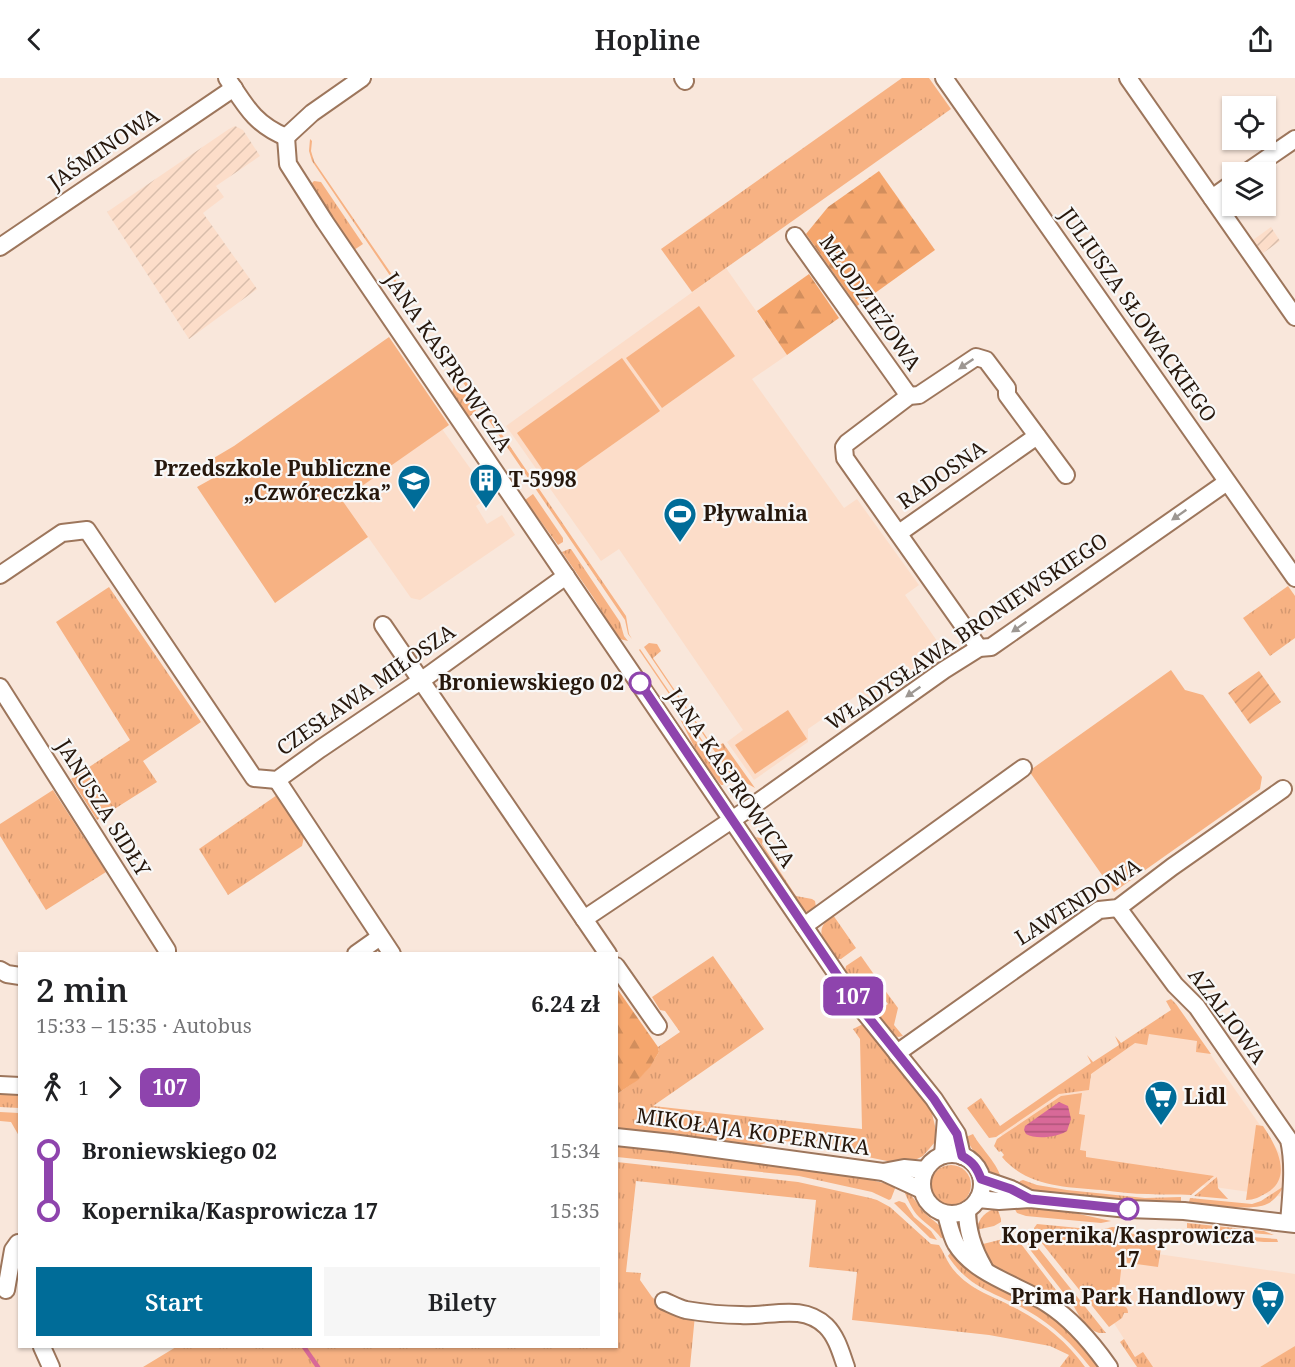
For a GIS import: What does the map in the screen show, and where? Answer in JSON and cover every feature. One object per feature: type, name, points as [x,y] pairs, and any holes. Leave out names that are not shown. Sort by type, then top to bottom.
[{"type":"street","points":[[230,83],[257,121],[286,137],[312,113],[362,78]]},
{"type":"street","name":"JULIUSZA SŁOWACKIEGO","points":[[944,78],[1295,578]]},
{"type":"street","points":[[1128,78],[1292,309]]},
{"type":"street","name":"JAŚMINOWA","points":[[0,248],[230,83]]},
{"type":"street","name":"JANA KASPROWICZA","points":[[286,137],[288,164],[301,185],[840,979],[934,1099],[957,1134],[962,1156]]},
{"type":"street","points":[[1262,162],[1295,139]]},
{"type":"street","points":[[1212,198],[1222,191]]},
{"type":"street","name":"MŁODZIEŻOWA","points":[[795,236],[909,396]]},
{"type":"street","name":"MŁODZIEŻOWA","points":[[899,533],[845,458],[844,447],[909,396],[920,395],[976,357],[986,360],[1007,388],[1007,395],[1066,475]]},
{"type":"street","name":"RADOSNA","points":[[979,648],[899,533],[1037,436]]},
{"type":"street","name":"WŁADYSŁAWA BRONIEWSKIEGO","points":[[584,919],[732,820],[944,670],[979,648],[992,647],[1227,482]]},
{"type":"street","name":"CZESŁAWA MIŁOSZA","points":[[0,575],[62,534],[87,530],[255,778],[277,780],[422,680],[566,576]]},
{"type":"street","points":[[383,625],[607,952]]},
{"type":"street","name":"JANUSZA SIDŁY","points":[[0,687],[166,952]]},
{"type":"street","points":[[804,926],[1023,768]]},
{"type":"street","points":[[277,780],[391,952]]},
{"type":"street","name":"LAWENDOWA","points":[[897,1053],[1099,910],[1118,908],[1283,789]]},
{"type":"street","name":"AZALIOWA","points":[[1118,908],[1175,985],[1197,1006],[1289,1140],[1294,1154],[1292,1223]]},
{"type":"street","points":[[359,952],[380,937]]},
{"type":"street","points":[[618,969],[658,1026]]},
{"type":"street","points":[[0,970],[18,976]]},
{"type":"street","points":[[0,1085],[18,1086]]},
{"type":"street","points":[[943,1155],[946,1118]]},
{"type":"street","name":"MIKOŁAJA KOPERNIKA","points":[[618,1137],[883,1172],[922,1190]]},
{"type":"street","points":[[984,1269],[976,1255],[967,1219],[973,1205],[982,1189],[978,1169],[962,1156],[943,1155],[936,1158],[926,1170],[922,1180],[922,1190],[930,1206],[946,1214],[957,1214],[973,1205],[1030,1199],[1128,1209],[1184,1211],[1292,1223]]},
{"type":"street","name":"MIKOŁAJA KOPERNIKA","points":[[883,1172],[904,1168],[926,1170]]},
{"type":"street","points":[[981,1179],[1011,1189],[1030,1199]]},
{"type":"street","points":[[946,1214],[957,1245],[968,1259],[995,1277],[1026,1291],[1061,1313],[1097,1350],[1109,1367]]},
{"type":"street","points":[[9,1291],[13,1250],[18,1244]]},
{"type":"street","points":[[664,1302],[684,1309],[709,1313],[744,1316],[771,1312],[797,1312],[812,1317],[825,1325],[836,1340],[846,1367]]},
{"type":"street","points":[[42,1348],[51,1367]]},
{"type":"shaded area","points":[[235,126],[243,130],[260,156],[216,186],[224,197],[203,213],[257,289],[189,339],[107,212]]},
{"type":"shaded area","points":[[1271,227],[1280,241],[1263,253],[1253,240]]},
{"type":"shaded area","points":[[726,268],[787,355],[752,379],[844,508],[857,499],[919,585],[905,595],[942,648],[872,699],[860,693],[808,729],[808,742],[754,780],[727,742],[743,730],[619,549],[601,561],[506,426]]},
{"type":"shaded area","name":"Przedszkole Publiczne „Czwóreczka”","points":[[442,429],[490,496],[476,506],[487,524],[502,515],[515,535],[420,600],[411,598],[342,500]]},
{"type":"shaded area","name":"Lidl","points":[[1180,1011],[1295,1175],[1284,1197],[1018,1159],[1000,1133]]},
{"type":"shaded area","points":[[1059,1102],[1068,1106],[1071,1119],[1067,1131],[1047,1137],[1026,1134],[1025,1126]]},
{"type":"shaded area","name":"Prima Park Handlowy","points":[[1083,1243],[1295,1274],[1295,1346],[1260,1367],[1142,1367],[1073,1259]]},
{"type":"green space","points":[[902,78],[929,78],[951,109],[692,292],[661,249]]},
{"type":"green space","points":[[310,139],[314,161],[399,285],[397,286],[312,161],[309,151]]},
{"type":"green space","points":[[879,171],[935,250],[857,306],[806,234],[828,207]]},
{"type":"green space","points":[[314,181],[321,182],[363,244],[354,250],[310,185]]},
{"type":"green space","points":[[809,274],[839,318],[787,355],[757,311]]},
{"type":"green space","points":[[699,306],[735,356],[662,408],[626,358]]},
{"type":"green space","points":[[389,337],[449,425],[342,500],[368,537],[275,603],[197,487],[215,477],[207,462],[234,446]]},
{"type":"green space","points":[[622,358],[660,411],[554,486],[517,433]]},
{"type":"green space","points":[[464,379],[626,616],[632,639],[628,634],[625,620],[462,381]]},
{"type":"green space","points":[[458,383],[476,411],[469,417],[452,393],[454,386]]},
{"type":"green space","points":[[533,494],[563,538],[563,542],[558,545],[525,500]]},
{"type":"green space","points":[[569,549],[620,622],[628,641],[617,636],[562,552]]},
{"type":"green space","points":[[1288,586],[1295,596],[1295,638],[1270,656],[1243,618]]},
{"type":"green space","points":[[109,587],[201,722],[143,761],[157,782],[97,820],[71,779],[130,740],[56,622]]},
{"type":"green space","points":[[649,643],[657,644],[661,651],[653,658],[714,748],[723,743],[755,788],[730,774],[644,647]]},
{"type":"green space","points":[[640,649],[728,778],[639,650]]},
{"type":"green space","points":[[1171,670],[1185,690],[1203,695],[1262,777],[1260,789],[1114,892],[1029,771]]},
{"type":"green space","points":[[1259,671],[1281,702],[1250,724],[1228,693]]},
{"type":"green space","points":[[788,710],[807,739],[755,774],[735,745]]},
{"type":"green space","points":[[678,715],[724,782],[723,785],[701,760]]},
{"type":"green space","points":[[53,790],[106,872],[46,910],[0,836],[0,824]]},
{"type":"green space","points":[[277,795],[304,837],[302,846],[228,895],[199,849]]},
{"type":"green space","points":[[756,837],[763,839],[762,844],[796,896],[815,901],[816,907],[812,913],[804,911]]},
{"type":"green space","points":[[833,915],[856,948],[841,959],[837,959],[822,937],[823,926]]},
{"type":"green space","points":[[713,956],[764,1029],[653,1106],[862,1129],[860,1039],[853,1029],[863,1024],[931,1109],[935,1126],[935,1142],[923,1156],[913,1161],[892,1162],[853,1154],[842,1146],[794,1137],[792,1142],[775,1140],[760,1145],[618,1128],[618,1093],[646,1071],[659,1052],[658,1047],[680,1032],[665,1011],[660,1010],[652,997]]},
{"type":"green space","points":[[861,956],[880,983],[865,993],[859,992],[845,971],[846,966]]},
{"type":"green space","points":[[884,989],[898,1008],[894,1025],[903,1036],[898,1037],[892,1034],[869,1004],[870,999],[879,1010],[888,1004],[880,993]]},
{"type":"green space","points":[[618,990],[658,1047],[659,1052],[650,1067],[638,1080],[618,1093]]},
{"type":"green space","points":[[1171,999],[1211,1054],[1196,1052],[1197,1041],[1149,1034],[1147,1045],[1135,1043],[1091,1074],[1089,1090],[1059,1094],[996,1137],[989,1138],[967,1108],[981,1098],[1000,1126],[1091,1063],[1087,1055],[1093,1062],[1119,1045],[1115,1036],[1121,1043],[1171,1010],[1166,1001]]},
{"type":"green space","points":[[0,1091],[18,1092],[18,1108],[0,1107]]},
{"type":"green space","points":[[1082,1093],[1079,1114],[1085,1115],[1080,1150],[1086,1151],[1086,1157],[1214,1176],[1191,1195],[1131,1193],[1062,1186],[1035,1180],[1023,1174],[1012,1167],[1002,1157],[1004,1155],[1001,1151],[999,1152],[994,1146],[997,1139],[1061,1096]]},
{"type":"green space","points":[[0,1112],[18,1113],[18,1134],[11,1122],[0,1121]]},
{"type":"green space","points":[[1256,1125],[1263,1126],[1273,1142],[1280,1160],[1280,1178],[1268,1192],[1260,1197],[1246,1200]]},
{"type":"green space","points":[[973,1134],[993,1162],[1002,1181],[987,1168],[972,1149],[966,1137]]},
{"type":"green space","points":[[618,1145],[747,1159],[850,1175],[896,1186],[889,1200],[872,1192],[799,1176],[618,1157]]},
{"type":"green space","points":[[618,1162],[798,1182],[877,1200],[890,1207],[931,1244],[939,1245],[950,1265],[964,1281],[1038,1321],[1064,1342],[1085,1367],[1060,1367],[1069,1355],[1050,1346],[989,1335],[852,1320],[857,1272],[809,1267],[816,1200],[636,1181],[626,1272],[641,1273],[640,1280],[661,1305],[695,1315],[690,1367],[143,1367],[174,1348],[618,1348]]},
{"type":"green space","points":[[951,1165],[965,1171],[971,1185],[965,1199],[951,1205],[937,1199],[931,1185],[937,1171]]},
{"type":"green space","points":[[1217,1177],[1218,1188],[1228,1199],[1194,1196]]},
{"type":"green space","points":[[1023,1180],[1067,1190],[1145,1198],[1181,1197],[1181,1201],[1119,1200],[1060,1195],[1017,1187]]},
{"type":"green space","points":[[1284,1186],[1272,1201],[1259,1206],[1229,1207],[1189,1202],[1190,1198],[1252,1204]]},
{"type":"green space","points":[[904,1191],[939,1225],[948,1239],[941,1238],[919,1217]]},
{"type":"green space","points":[[899,1201],[905,1203],[914,1217],[931,1231],[937,1240],[930,1238],[894,1203]]},
{"type":"green space","points":[[1013,1206],[1061,1210],[1111,1221],[1101,1223],[1026,1216],[1017,1213]]},
{"type":"green space","points":[[997,1207],[1001,1222],[976,1230],[984,1216]]},
{"type":"green space","points":[[1187,1223],[1264,1231],[1274,1235],[1187,1228]]},
{"type":"green space","points":[[1037,1224],[1100,1230],[1112,1227],[1124,1228],[1124,1233],[1136,1234],[1137,1230],[1151,1232],[1134,1238],[1044,1229],[1034,1233]]},
{"type":"green space","points":[[1186,1232],[1277,1239],[1278,1242],[1186,1235]]},
{"type":"green space","points":[[1041,1234],[1135,1243],[1158,1234],[1163,1235],[1158,1267],[1122,1262],[1119,1288],[1112,1287],[1111,1293],[1118,1296],[1117,1304],[1124,1306],[1128,1313],[1124,1313],[1122,1318],[1109,1327],[1037,1237]]},
{"type":"green space","points":[[1015,1236],[1062,1298],[1062,1303],[1036,1287],[1002,1271],[992,1264],[979,1245]]},
{"type":"green space","points":[[1032,1240],[1106,1333],[1094,1331],[1082,1321],[1073,1305],[1028,1247],[1028,1243]]},
{"type":"green space","points":[[955,1251],[963,1263],[982,1280],[1030,1304],[1058,1323],[1098,1367],[1090,1367],[1046,1322],[984,1289],[965,1276],[948,1256]]},
{"type":"green space","points":[[1124,1339],[1135,1357],[1143,1352],[1153,1367],[1137,1367],[1120,1342]]},
{"type":"green space","points":[[1295,1346],[1295,1367],[1260,1367]]},
{"type":"waterway","points":[[305,1348],[318,1367]]},
{"type":"bus line","name":"107","points":[[640,683],[840,979],[934,1099],[957,1134],[962,1156],[978,1169],[981,1179],[1011,1189],[1030,1199],[1128,1209]]},
{"type":"place","name":"T-5998","points":[[486,509]]},
{"type":"place","name":"Przedszkole Publiczne „Czwóreczka”","points":[[414,510]]},
{"type":"place","name":"Pływalnia","points":[[680,543]]},
{"type":"place","name":"Broniewskiego 02","points":[[640,683]]},
{"type":"place","name":"Lidl","points":[[1161,1126]]},
{"type":"place","name":"Kopernika/Kasprowicza 17","points":[[1128,1209]]},
{"type":"place","name":"Prima Park Handlowy","points":[[1268,1326]]}]
